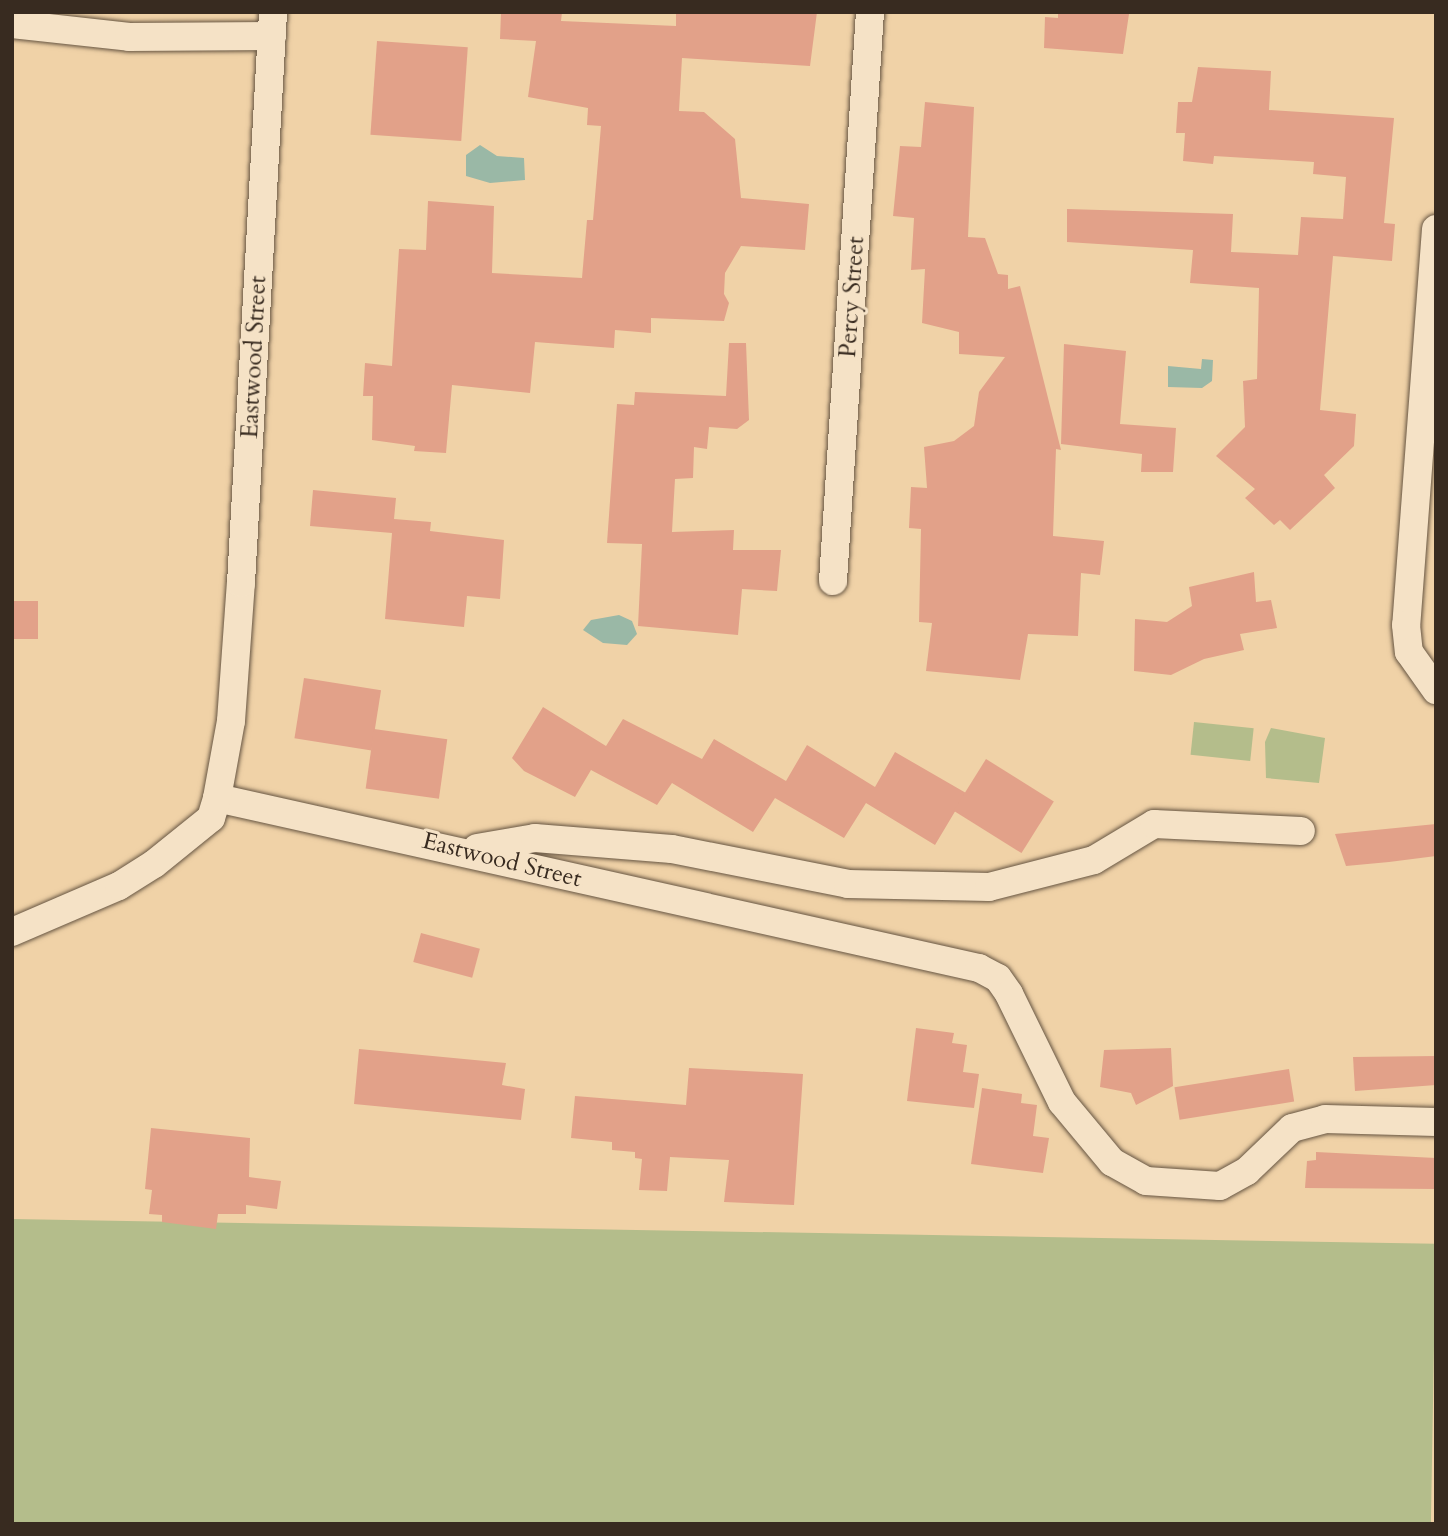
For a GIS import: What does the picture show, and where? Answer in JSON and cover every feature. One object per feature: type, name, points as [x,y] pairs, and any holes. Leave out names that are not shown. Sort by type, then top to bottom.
[{"type":"street","name":"Percy Street","points":[[833,581],[870,12]]},
{"type":"street","points":[[12,24],[129,37],[273,24]]},
{"type":"street","name":"Eastwood Street","points":[[273,24],[241,583],[231,721],[217,798],[464,850],[979,968],[998,978],[1009,994],[1062,1102],[1112,1161],[1146,1181],[1220,1186],[1247,1171],[1292,1128],[1325,1119],[1436,1122]]},
{"type":"street","points":[[1436,229],[1406,625],[1409,652],[1436,690]]},
{"type":"street","points":[[12,932],[119,886],[154,864],[211,818],[217,798]]},
{"type":"street","points":[[464,850],[535,838],[672,849],[848,884],[989,887],[1094,860],[1154,824],[1301,831]]},
{"type":"green space","points":[[1194,722],[1254,728],[1250,761],[1191,755]]},
{"type":"green space","points":[[1271,728],[1325,738],[1319,783],[1266,778],[1265,742]]},
{"type":"green space","points":[[12,1219],[1436,1244],[1431,1524],[12,1524]]},
{"type":"shaded area","points":[[480,145],[497,156],[524,158],[525,180],[490,183],[466,176],[466,155]]},
{"type":"shaded area","points":[[1202,359],[1213,360],[1212,381],[1202,388],[1168,387],[1168,366],[1201,369]]},
{"type":"shaded area","points":[[619,615],[632,621],[637,634],[627,645],[603,643],[583,630],[591,620]]},
{"type":"building","points":[[501,12],[562,12],[561,21],[676,26],[676,12],[817,12],[810,66],[682,58],[679,111],[704,112],[735,139],[741,198],[809,204],[805,250],[741,246],[725,273],[724,294],[729,303],[724,321],[651,318],[651,333],[615,330],[614,348],[535,342],[530,393],[452,385],[446,453],[414,451],[415,446],[372,440],[373,396],[363,396],[365,363],[392,366],[399,249],[426,250],[428,201],[494,206],[492,273],[582,278],[587,220],[593,220],[601,126],[587,125],[588,108],[528,97],[536,41],[500,39]]},
{"type":"building","points":[[1058,12],[1129,14],[1123,54],[1044,48],[1045,17],[1058,18]]},
{"type":"building","points":[[377,41],[468,47],[461,141],[370,135]]},
{"type":"building","points":[[1198,67],[1271,71],[1269,110],[1394,118],[1384,223],[1395,224],[1392,261],[1333,256],[1320,410],[1356,414],[1354,446],[1324,475],[1335,488],[1290,530],[1280,520],[1274,525],[1245,498],[1255,489],[1216,456],[1245,427],[1243,381],[1257,379],[1259,288],[1190,283],[1193,250],[1067,242],[1067,209],[1233,214],[1231,252],[1298,255],[1301,217],[1343,219],[1346,177],[1313,174],[1314,162],[1214,156],[1213,164],[1183,161],[1185,133],[1176,133],[1178,102],[1192,102]]},
{"type":"building","points":[[925,102],[974,107],[968,237],[985,238],[998,274],[1008,275],[1008,289],[1020,286],[1061,450],[1056,449],[1053,536],[1104,541],[1100,575],[1081,573],[1078,636],[1028,634],[1020,680],[926,671],[932,623],[919,622],[921,529],[909,528],[911,487],[927,488],[924,447],[954,441],[974,426],[979,392],[1005,357],[959,354],[959,332],[922,323],[925,269],[911,270],[914,218],[893,216],[900,146],[921,147]]},
{"type":"building","points":[[729,343],[746,343],[749,420],[737,429],[709,427],[707,449],[694,447],[693,478],[675,479],[672,532],[734,530],[733,550],[781,550],[777,591],[742,589],[738,635],[638,626],[642,544],[607,543],[617,404],[634,405],[635,392],[726,396]]},
{"type":"building","points":[[1064,344],[1126,351],[1120,424],[1176,428],[1173,472],[1141,472],[1142,454],[1061,444]]},
{"type":"building","points":[[313,490],[396,498],[394,519],[431,522],[430,531],[504,540],[500,599],[467,596],[464,627],[385,619],[392,533],[310,526]]},
{"type":"building","points":[[1254,572],[1256,602],[1271,600],[1277,628],[1240,634],[1244,650],[1204,659],[1171,675],[1134,671],[1135,619],[1167,622],[1192,606],[1189,587]]},
{"type":"building","points":[[12,601],[38,601],[38,639],[12,639]]},
{"type":"building","points":[[304,678],[381,690],[371,750],[294,738]]},
{"type":"building","points":[[543,707],[606,746],[623,719],[702,759],[714,739],[786,781],[807,745],[875,787],[895,752],[966,793],[935,845],[866,803],[844,838],[775,798],[753,832],[672,783],[657,805],[591,770],[575,797],[524,771],[512,758]]},
{"type":"building","points":[[374,729],[447,739],[439,799],[366,788]]},
{"type":"building","points":[[986,759],[1054,801],[1022,853],[954,811]]},
{"type":"building","points":[[1436,824],[1436,856],[1389,862],[1346,866],[1335,834]]},
{"type":"building","points":[[421,933],[480,949],[472,978],[413,962]]},
{"type":"building","points":[[916,1028],[954,1033],[952,1043],[967,1045],[963,1072],[979,1074],[974,1108],[907,1101]]},
{"type":"building","points":[[1171,1048],[1173,1086],[1136,1105],[1131,1093],[1100,1087],[1104,1050]]},
{"type":"building","points":[[359,1049],[506,1063],[502,1085],[525,1089],[521,1120],[354,1104]]},
{"type":"building","points":[[1436,1056],[1436,1085],[1355,1091],[1353,1057]]},
{"type":"building","points":[[689,1068],[803,1074],[794,1205],[724,1202],[729,1160],[670,1157],[667,1191],[639,1190],[642,1159],[635,1158],[635,1152],[612,1150],[612,1142],[571,1138],[575,1096],[686,1105]]},
{"type":"building","points":[[1289,1069],[1294,1102],[1180,1120],[1174,1087]]},
{"type":"building","points":[[982,1088],[1022,1094],[1021,1103],[1037,1105],[1033,1136],[1049,1138],[1043,1173],[971,1164]]},
{"type":"building","points":[[151,1128],[250,1138],[249,1177],[281,1181],[277,1209],[246,1205],[246,1214],[218,1214],[216,1229],[162,1222],[162,1215],[149,1214],[152,1190],[145,1189]]},
{"type":"building","points":[[1316,1152],[1436,1158],[1436,1189],[1305,1188],[1307,1161],[1316,1160]]}]
